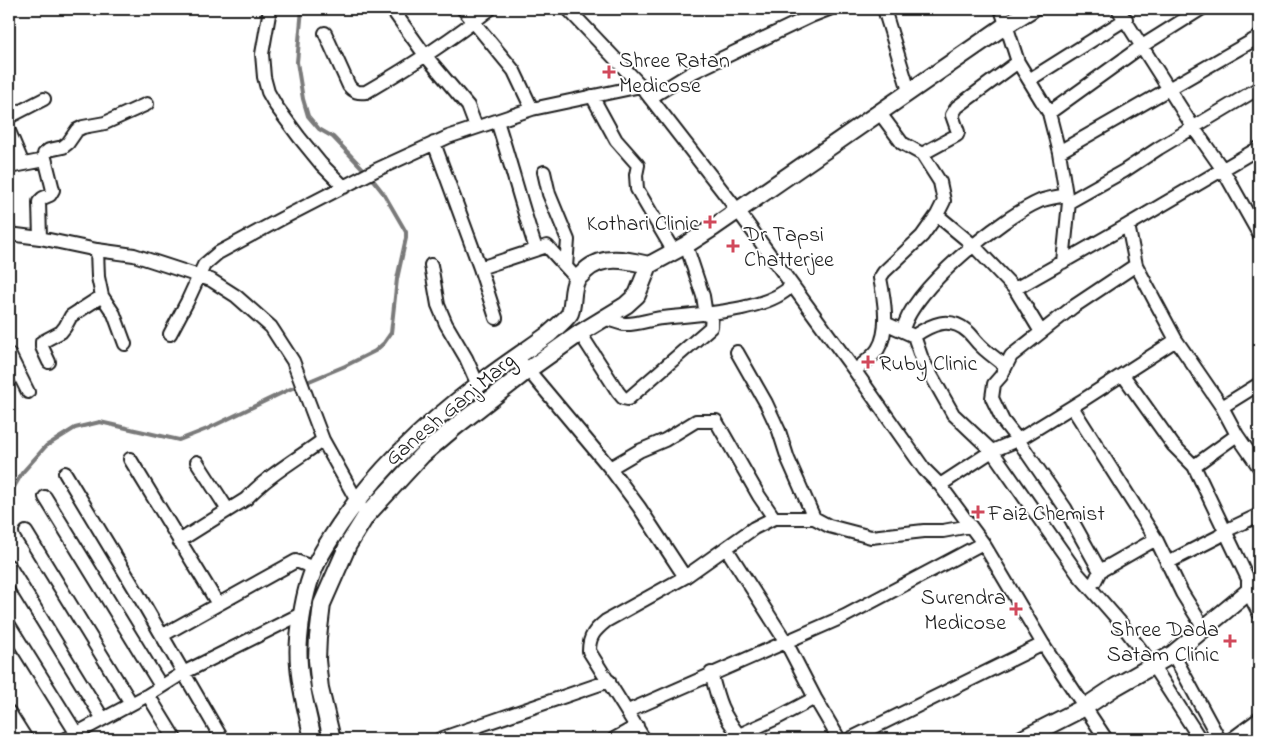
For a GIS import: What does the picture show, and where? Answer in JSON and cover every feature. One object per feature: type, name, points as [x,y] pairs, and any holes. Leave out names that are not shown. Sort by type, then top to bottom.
[{"type":"main road","points":[[314,739],[306,707],[299,662],[299,639],[306,594],[314,568],[356,500],[412,439],[478,385],[549,333],[570,313],[572,273],[602,261],[626,260],[649,265],[680,248],[738,211],[909,91],[1032,9]]},
{"type":"main road","name":"Ganesh Ganj Marg","points":[[332,739],[320,689],[318,637],[322,604],[348,544],[366,516],[422,455],[455,427],[528,370],[580,333],[606,319],[626,305],[637,295],[649,265]]},
{"type":"main road","points":[[1022,739],[1084,707],[1174,654],[1205,630],[1254,587]]},
{"type":"street","points":[[270,9],[262,54],[264,77],[268,92],[276,106],[321,164],[347,185]]},
{"type":"street","points":[[392,9],[425,55],[468,106],[476,127]]},
{"type":"street","points":[[463,9],[514,71],[532,109]]},
{"type":"street","points":[[325,33],[349,86],[353,91],[359,93],[366,92],[425,55],[490,9]]},
{"type":"street","points":[[568,9],[640,86],[738,211],[924,469],[940,485],[983,543],[1043,644],[1106,739]]},
{"type":"street","points":[[650,98],[691,73],[795,23],[829,9]]},
{"type":"street","points":[[884,9],[909,91]]},
{"type":"street","points":[[1002,9],[1018,62],[1049,113],[1059,152],[1067,199],[1063,262]]},
{"type":"street","points":[[1049,113],[1142,46],[1201,9]]},
{"type":"street","points":[[1029,80],[1122,14],[1193,127],[1223,170],[1258,230]]},
{"type":"street","points":[[1059,152],[1259,37]]},
{"type":"street","points":[[922,154],[957,135],[958,132],[952,115],[957,107],[1018,62]]},
{"type":"street","points":[[170,334],[204,265],[218,253],[376,170],[434,143],[532,109],[640,86]]},
{"type":"street","points":[[1200,739],[1153,666],[1078,574],[992,451],[953,414],[908,333],[905,320],[913,306],[940,276],[973,245],[1001,224],[1040,201],[1067,199],[1124,172],[1159,148],[1259,88]]},
{"type":"street","points":[[580,333],[618,392],[623,398],[628,399],[711,327],[703,296],[680,248],[637,189],[636,175],[638,165],[616,140],[592,96]]},
{"type":"street","points":[[9,117],[44,99]]},
{"type":"street","points":[[40,238],[39,202],[50,195],[52,190],[44,154],[63,147],[77,130],[83,127],[105,123],[147,104]]},
{"type":"street","points":[[855,371],[878,349],[885,323],[884,296],[880,278],[884,272],[918,241],[937,215],[944,201],[940,182],[922,154],[902,143],[879,112]]},
{"type":"street","points":[[496,121],[512,167],[536,249]]},
{"type":"street","points":[[9,131],[22,164]]},
{"type":"street","points":[[434,143],[480,268],[496,318]]},
{"type":"street","points":[[1015,289],[1259,148]]},
{"type":"street","points":[[9,167],[45,160]]},
{"type":"street","points":[[544,172],[549,194],[568,240],[572,273]]},
{"type":"street","points":[[937,215],[973,245],[1015,289],[1041,332]]},
{"type":"street","points":[[1128,224],[1136,265],[1176,340],[1222,407],[1237,435],[1259,467]]},
{"type":"street","points":[[9,234],[134,255],[211,280],[236,296],[271,327],[293,361],[323,440],[366,516]]},
{"type":"street","points":[[480,268],[547,246],[572,273]]},
{"type":"street","points":[[97,250],[98,277],[102,296],[114,314],[125,344]]},
{"type":"street","points":[[431,264],[438,305],[478,385]]},
{"type":"street","points":[[1100,571],[1065,508],[1003,421],[992,398],[994,384],[1001,376],[1004,366],[1011,356],[1073,307],[1136,265]]},
{"type":"street","points":[[606,319],[631,324],[660,318],[709,314],[771,299],[786,292],[791,286]]},
{"type":"street","points":[[49,362],[40,344],[61,332],[71,316],[102,296]]},
{"type":"street","points":[[885,323],[908,333],[943,323],[954,323],[969,332],[982,348],[1004,366]]},
{"type":"street","points":[[940,485],[992,451],[1018,440],[1072,407],[1176,340]]},
{"type":"street","points":[[737,352],[766,403],[779,431],[788,458],[814,518]]},
{"type":"street","points":[[9,354],[28,392]]},
{"type":"street","points":[[516,357],[610,468],[639,507],[685,577]]},
{"type":"street","points":[[1122,375],[1173,445],[1194,466],[1248,579],[1254,587],[1259,613]]},
{"type":"street","points":[[1222,407],[1259,384]]},
{"type":"street","points":[[1072,407],[1156,539],[1182,593],[1205,630]]},
{"type":"street","points":[[610,468],[639,451],[665,440],[696,421],[716,421],[759,496],[774,518]]},
{"type":"street","points":[[1194,466],[1237,435]]},
{"type":"street","points":[[179,541],[246,499],[254,490],[323,440]]},
{"type":"street","points":[[130,459],[218,604]]},
{"type":"street","points":[[197,462],[228,510]]},
{"type":"street","points":[[65,473],[163,635],[222,739]]},
{"type":"street","points":[[45,497],[161,686]]},
{"type":"street","points":[[1168,563],[1218,537],[1225,531],[1259,515]]},
{"type":"street","points":[[644,739],[589,651],[589,639],[596,628],[606,620],[685,577],[754,528],[774,518],[814,518],[836,528],[871,537],[924,531],[944,531],[970,526]]},
{"type":"street","points":[[26,532],[131,703]]},
{"type":"street","points":[[1089,586],[1100,571],[1156,539]]},
{"type":"street","points":[[628,711],[846,616],[983,543]]},
{"type":"street","points":[[726,548],[786,642],[839,739]]},
{"type":"street","points":[[163,635],[296,561],[314,568]]},
{"type":"street","points":[[9,566],[104,718]]},
{"type":"street","points":[[9,625],[74,737],[184,673],[303,613]]},
{"type":"street","points":[[850,739],[1043,644]]},
{"type":"street","points":[[1174,654],[1219,739]]},
{"type":"street","points":[[712,673],[719,704],[740,737],[815,698]]},
{"type":"street","points":[[440,739],[609,681]]},
{"type":"street","points":[[148,695],[173,739]]},
{"type":"street","points":[[9,712],[26,739]]},
{"type":"street","points":[[1232,739],[1259,719]]},
{"type":"street","points":[[614,739],[637,726]]},
{"type":"waterway","points":[[9,496],[22,473],[46,446],[75,428],[100,422],[179,440],[207,429],[375,351],[391,333],[397,279],[406,232],[384,194],[369,175],[333,137],[319,129],[308,116],[303,99],[297,62],[302,9]]},
{"type":"place","name":"Shree Ratan Medicose","points":[[609,72]]},
{"type":"place","name":"Kothari Clinic","points":[[710,222]]},
{"type":"place","name":"Dr Tapsi Chatterjee","points":[[733,246]]},
{"type":"place","name":"Ruby Clinic","points":[[868,362]]},
{"type":"place","name":"Faiz Chemist","points":[[978,512]]},
{"type":"place","name":"Surendra Medicose","points":[[1016,609]]},
{"type":"place","name":"Shree Dada Satam Clinic","points":[[1230,641]]}]
